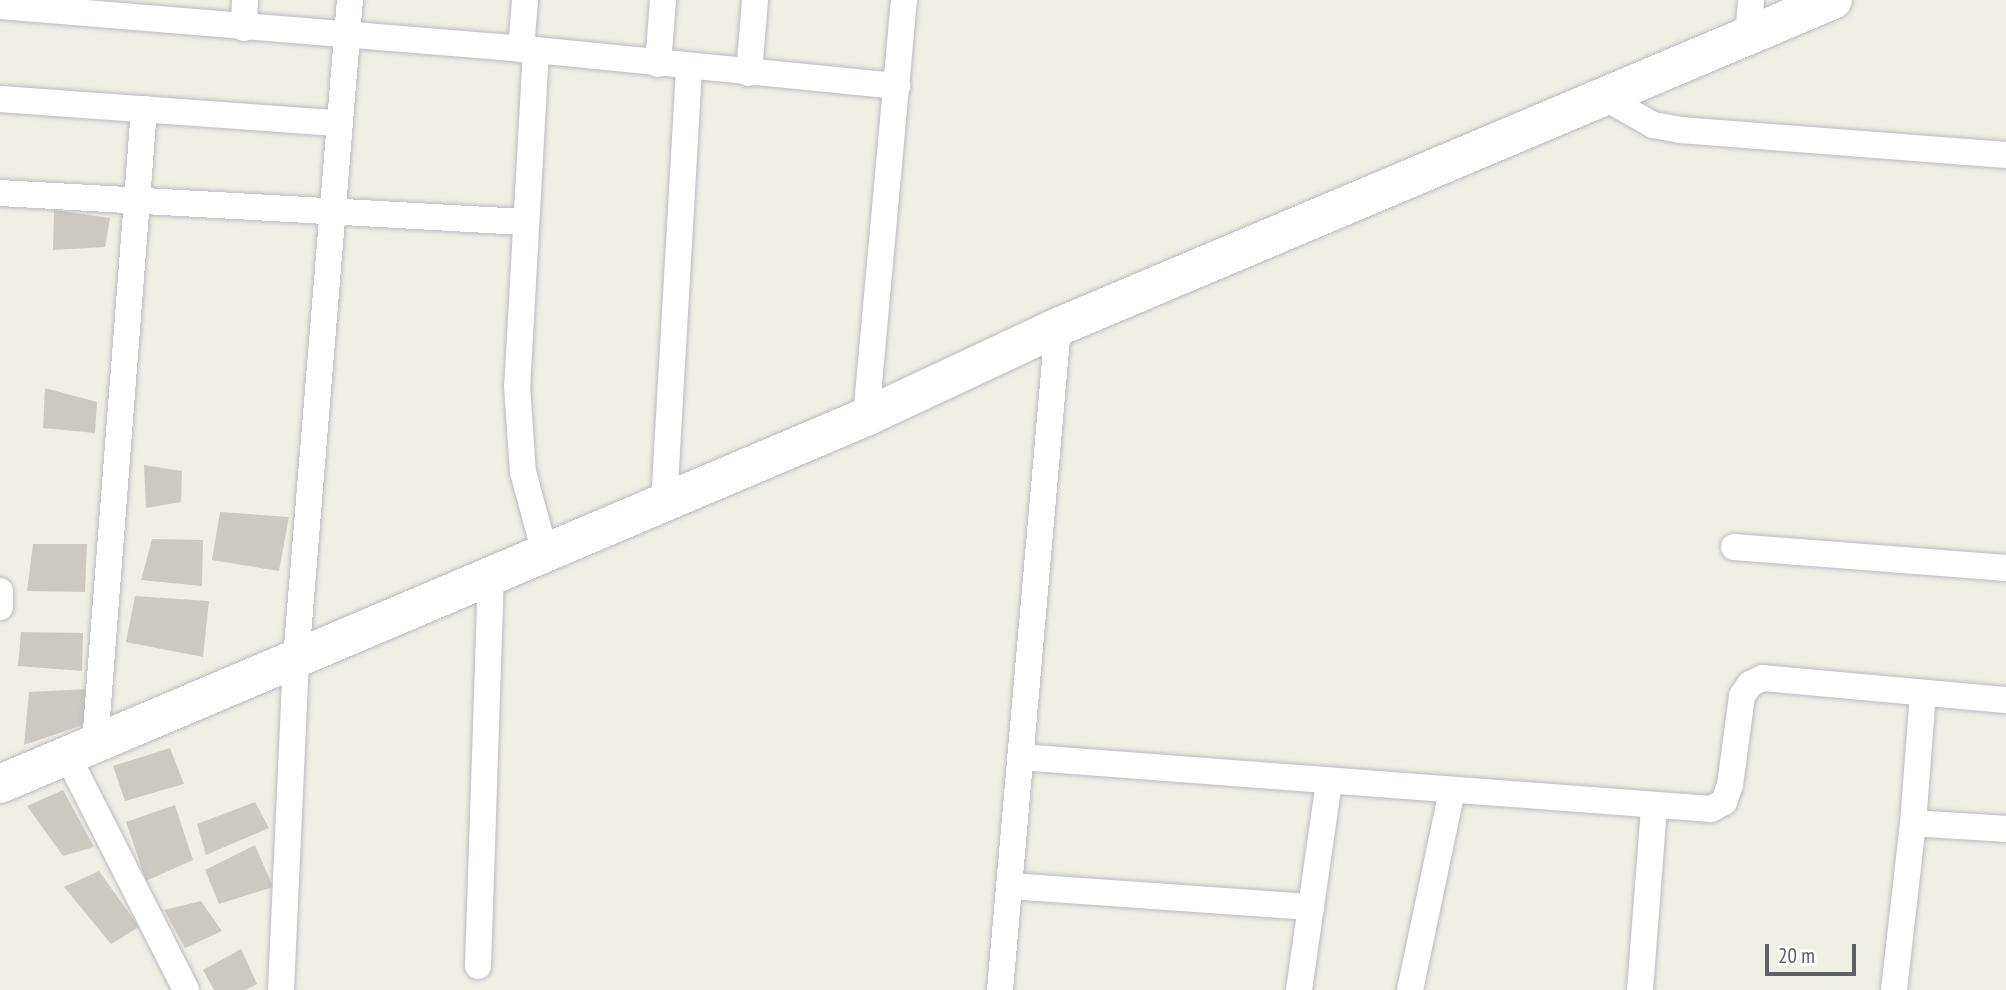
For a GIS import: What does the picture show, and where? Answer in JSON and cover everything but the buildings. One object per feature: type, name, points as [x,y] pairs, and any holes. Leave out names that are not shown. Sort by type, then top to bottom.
[{"type":"street","points":[[244,28],[245,0]]},
{"type":"street","points":[[281,990],[296,659],[337,123],[350,0]]},
{"type":"street","points":[[524,0],[528,49],[524,222],[517,343],[518,426],[523,472],[545,553]]},
{"type":"street","points":[[658,64],[663,0]]},
{"type":"street","points":[[749,73],[755,0]]},
{"type":"street","points":[[866,417],[904,0]]},
{"type":"street","points":[[0,784],[866,417],[1058,327],[1604,97],[1750,18],[1833,0]]},
{"type":"street","points":[[0,6],[346,37],[528,49],[689,68],[897,86]]},
{"type":"street","points":[[664,503],[689,68]]},
{"type":"street","points":[[1604,97],[1644,121],[1681,130],[2006,155]]},
{"type":"street","points":[[0,99],[337,123]]},
{"type":"street","points":[[144,109],[81,749],[186,990]]},
{"type":"street","points":[[0,193],[524,222]]},
{"type":"street","points":[[1000,990],[1058,327]]},
{"type":"street","points":[[1734,547],[2006,568]]},
{"type":"street","points":[[478,967],[491,575]]},
{"type":"street","points":[[0,591],[0,607]]},
{"type":"street","points":[[1020,757],[1711,809],[1724,802],[1730,785],[1742,696],[1750,684],[1763,678],[2006,700]]},
{"type":"street","points":[[1894,990],[1913,823],[1923,693]]},
{"type":"street","points":[[1299,990],[1329,781]]},
{"type":"street","points":[[1410,990],[1452,791]]},
{"type":"street","points":[[1640,990],[1654,806]]},
{"type":"street","points":[[1913,823],[2006,829]]},
{"type":"street","points":[[1009,886],[1311,907]]}]
